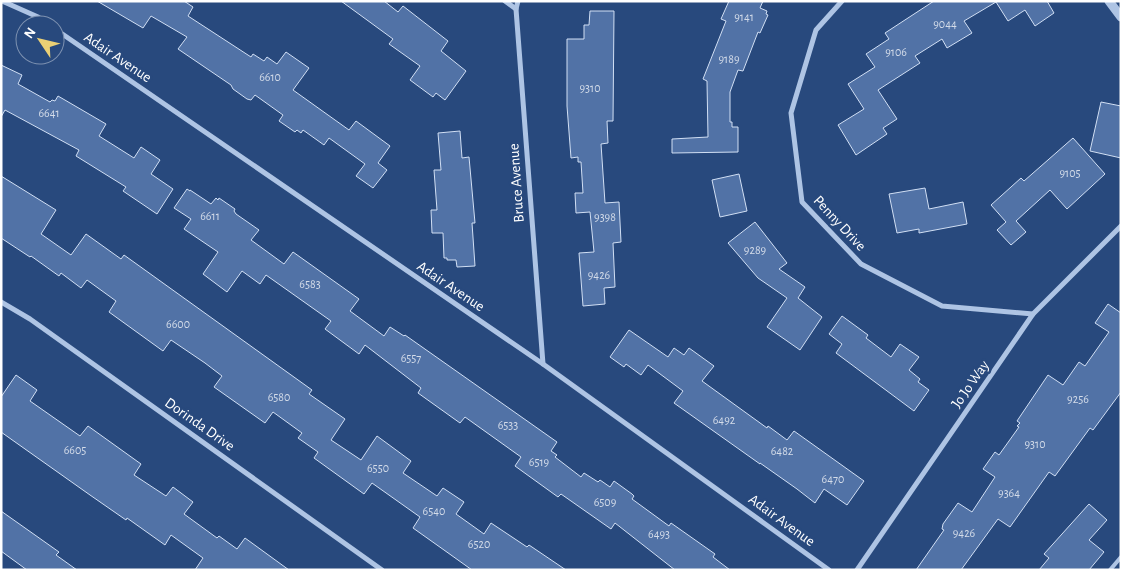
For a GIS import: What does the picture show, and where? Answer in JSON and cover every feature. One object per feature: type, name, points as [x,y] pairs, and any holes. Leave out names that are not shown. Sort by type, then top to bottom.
[{"type":"street","points":[[2,1],[34,15]]},
{"type":"street","points":[[505,1],[516,9]]},
{"type":"street","name":"Bruce Avenue","points":[[518,1],[516,9],[543,364]]},
{"type":"street","name":"Penny Drive","points":[[842,1],[816,30],[791,113],[802,202],[861,264],[942,306],[1033,314]]},
{"type":"street","points":[[1108,1],[1121,17]]},
{"type":"street","name":"Adair Avenue","points":[[65,36],[543,364],[829,570]]},
{"type":"street","name":"Jo Jo Way","points":[[857,570],[1033,314],[1121,226]]},
{"type":"street","name":"Dorinda Drive","points":[[1,302],[30,319],[382,570]]},
{"type":"lane","points":[[1110,570],[1121,557]]},
{"type":"building","points":[[97,1],[184,1],[193,7],[188,16],[251,57],[253,54],[264,61],[267,57],[277,64],[286,52],[309,68],[293,90],[349,130],[356,121],[390,146],[378,163],[387,170],[373,188],[356,176],[365,164],[329,138],[324,145],[303,130],[301,133],[297,130],[295,132],[279,121],[283,115],[255,95],[251,100],[247,99],[233,89],[231,85],[178,49],[187,37],[151,16],[143,28]]},
{"type":"building","points":[[341,1],[384,1],[398,12],[403,6],[448,41],[441,51],[466,71],[445,100],[436,93],[433,97],[410,80],[420,66],[389,44],[393,39]]},
{"type":"building","points":[[729,1],[763,1],[760,8],[767,11],[766,14],[768,15],[760,33],[758,32],[743,71],[738,70],[730,92],[730,122],[732,122],[732,127],[738,127],[738,152],[672,153],[672,139],[708,137],[707,81],[703,79],[726,21],[721,19]]},
{"type":"building","points":[[934,1],[1047,1],[1054,13],[1035,26],[1025,10],[1008,21],[996,2],[964,21],[972,33],[947,48],[942,39],[915,56],[920,63],[878,90],[897,119],[883,128],[887,134],[856,155],[838,125],[864,109],[848,84],[875,67],[866,54],[889,39],[885,33]]},
{"type":"building","points":[[590,11],[614,11],[613,121],[607,121],[608,143],[601,144],[605,203],[619,202],[621,242],[613,243],[615,287],[604,288],[605,304],[583,306],[579,253],[594,252],[590,212],[576,213],[575,193],[583,193],[581,162],[578,162],[578,157],[571,158],[567,106],[567,39],[584,39],[584,25],[589,25]]},
{"type":"building","points":[[1,65],[22,75],[18,84],[50,102],[52,100],[55,101],[58,96],[106,124],[99,136],[134,158],[141,147],[160,160],[151,174],[173,189],[157,214],[123,191],[126,187],[76,156],[79,150],[5,110],[1,117]]},
{"type":"building","points":[[1101,102],[1121,106],[1121,158],[1090,151]]},
{"type":"building","points":[[460,131],[462,158],[469,157],[475,223],[472,223],[475,266],[457,267],[456,260],[444,258],[443,233],[432,233],[431,210],[437,210],[434,170],[441,170],[438,133]]},
{"type":"building","points":[[1073,138],[1105,174],[1067,209],[1050,190],[1016,221],[1026,232],[1011,245],[997,230],[1006,222],[991,205],[1021,178],[1024,181]]},
{"type":"building","points":[[739,174],[747,211],[720,217],[712,180]]},
{"type":"building","points":[[1,176],[56,210],[41,234],[71,255],[86,234],[121,259],[124,255],[312,390],[309,394],[345,419],[331,440],[361,460],[377,436],[411,461],[403,473],[437,496],[443,488],[464,502],[456,514],[484,534],[491,523],[527,547],[529,545],[566,570],[472,570],[413,528],[420,517],[372,483],[364,494],[314,458],[318,452],[298,438],[302,433],[273,412],[265,423],[214,387],[222,376],[205,363],[171,340],[163,351],[109,312],[116,301],[87,280],[81,288],[61,273],[59,276],[1,238]]},
{"type":"building","points":[[925,188],[929,209],[963,202],[967,224],[919,233],[919,229],[897,233],[889,194]]},
{"type":"building","points":[[187,189],[211,204],[216,198],[218,200],[219,198],[235,209],[236,214],[259,230],[251,240],[284,264],[293,252],[359,299],[350,311],[384,336],[390,327],[405,335],[557,442],[551,451],[557,455],[555,457],[581,477],[584,473],[610,487],[614,481],[634,496],[632,499],[669,526],[671,523],[715,554],[713,557],[730,570],[675,570],[615,523],[611,529],[561,494],[558,497],[515,466],[521,457],[465,417],[460,423],[418,393],[421,388],[365,345],[359,354],[325,329],[331,321],[266,275],[260,284],[242,271],[227,292],[203,274],[218,252],[184,229],[191,219],[174,208]]},
{"type":"building","points":[[755,222],[787,263],[779,269],[805,287],[798,298],[822,317],[800,350],[767,327],[787,298],[758,278],[728,243]]},
{"type":"building","points":[[1108,304],[1121,313],[1121,392],[1093,430],[1090,428],[1055,476],[1049,472],[1010,527],[998,519],[961,570],[916,570],[944,530],[942,529],[943,524],[958,503],[972,512],[995,477],[983,469],[995,452],[999,455],[1019,427],[1017,426],[1020,423],[1017,421],[1048,375],[1063,385],[1079,362],[1085,366],[1109,332],[1095,323]]},
{"type":"building","points":[[842,316],[868,335],[866,338],[891,357],[900,344],[919,357],[909,370],[920,379],[918,382],[929,390],[914,411],[836,353],[842,344],[829,334]]},
{"type":"building","points":[[629,330],[668,357],[674,348],[684,355],[689,348],[714,366],[702,381],[767,428],[768,426],[787,440],[794,431],[864,481],[847,505],[824,489],[815,503],[674,403],[683,391],[648,365],[641,375],[626,364],[624,367],[610,357]]},
{"type":"building","points":[[16,375],[37,390],[30,401],[80,436],[88,426],[141,464],[134,475],[166,496],[173,487],[193,502],[184,514],[217,538],[219,536],[237,549],[245,538],[289,570],[195,570],[203,558],[171,535],[165,545],[127,518],[126,520],[1,432],[1,397]]},
{"type":"building","points":[[1089,504],[1107,520],[1089,540],[1104,552],[1089,570],[1039,570],[1049,558],[1044,554]]},
{"type":"building","points":[[1,511],[59,552],[56,555],[77,570],[27,570],[1,551]]}]
